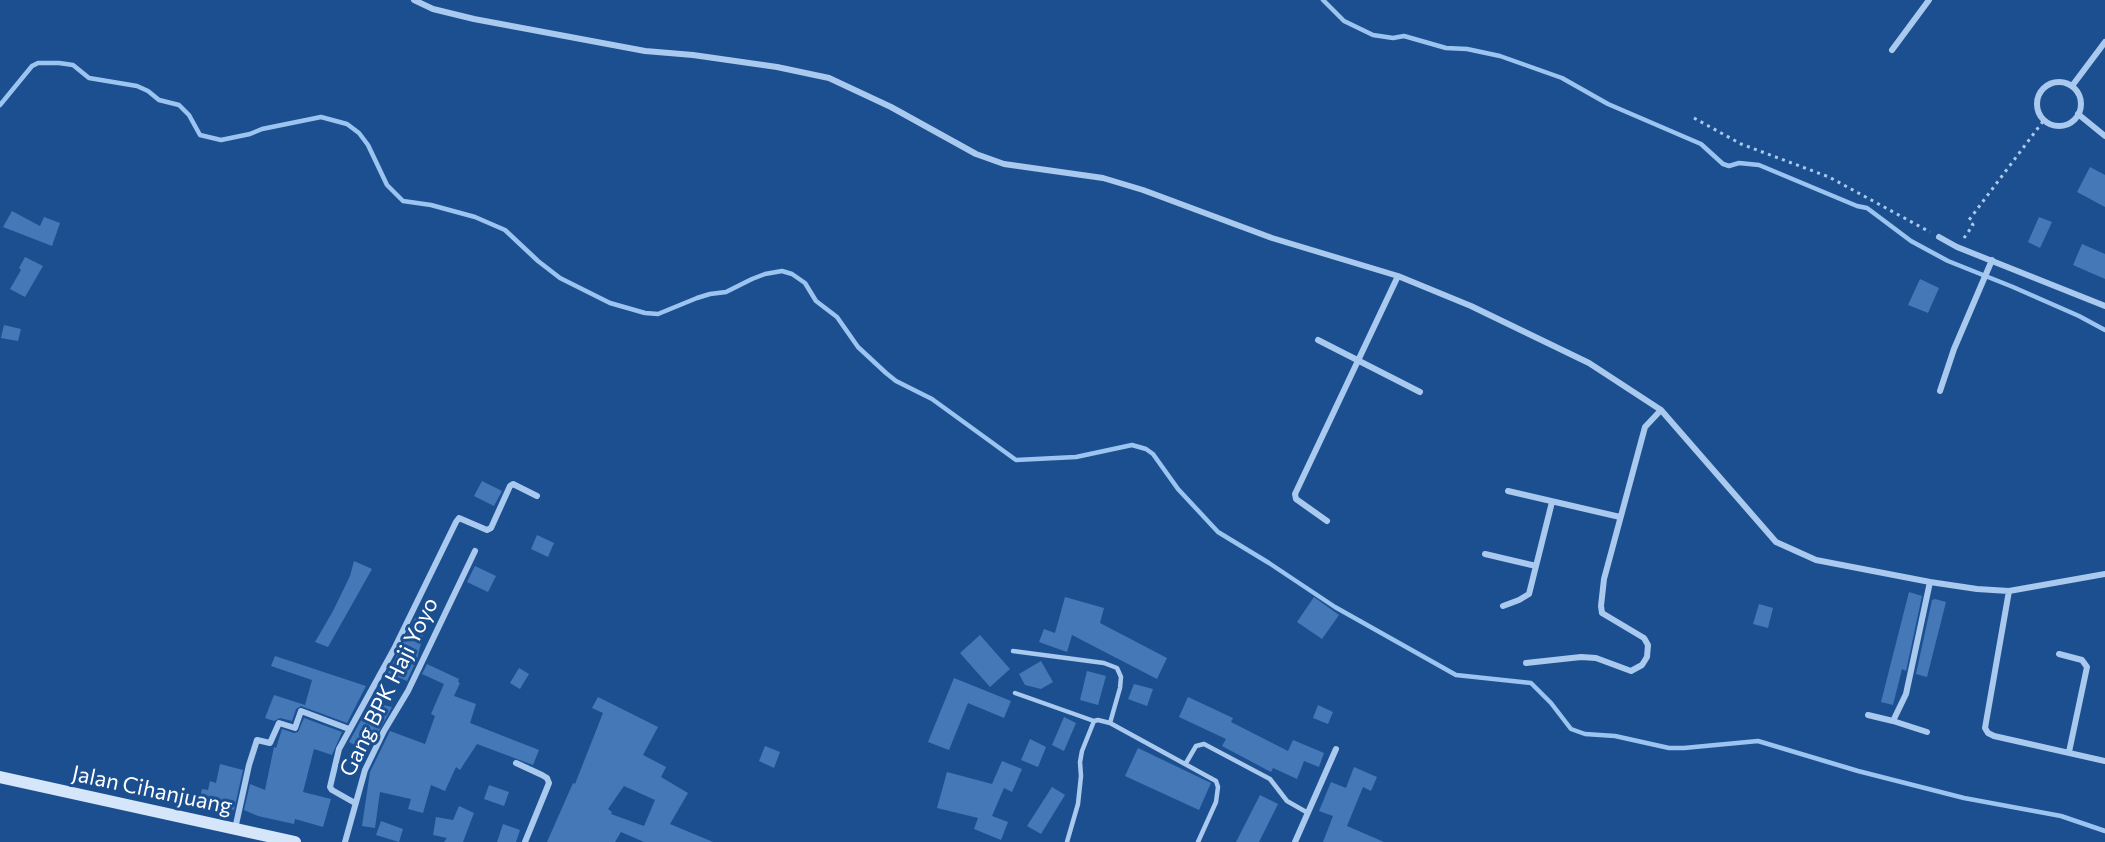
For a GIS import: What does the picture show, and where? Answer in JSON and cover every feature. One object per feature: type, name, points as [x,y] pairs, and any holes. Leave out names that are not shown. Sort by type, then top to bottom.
[{"type":"main road","name":"Jalan Cihanjuang","points":[[0,777],[295,842]]},
{"type":"street","points":[[414,0],[433,9],[474,20],[645,51],[693,55],[829,78],[891,107],[976,154],[1004,164],[1103,178],[1143,190],[1272,238],[1398,276],[1471,306],[1589,363],[1661,410],[1776,542],[1816,560],[1930,582],[2009,591],[2105,574]]},
{"type":"street","points":[[1892,50],[1929,0]]},
{"type":"street","points":[[2072,86],[2105,42]]},
{"type":"street","points":[[2059,82],[2072,86],[2080,99],[2078,114],[2068,124],[2061,126],[2054,126],[2044,120],[2038,112],[2037,105],[2040,91],[2052,83],[2059,82]]},
{"type":"street","points":[[2078,114],[2105,136]]},
{"type":"street","points":[[1939,237],[1957,247],[2105,306]]},
{"type":"street","points":[[1940,390],[1954,349],[1992,260]]},
{"type":"street","points":[[1327,521],[1296,499],[1295,494],[1398,276]]},
{"type":"street","points":[[1318,340],[1420,392]]},
{"type":"street","points":[[1526,663],[1581,657],[1596,658],[1631,671],[1642,665],[1647,657],[1647,645],[1644,638],[1602,613],[1601,606],[1604,579],[1645,427],[1661,410]]},
{"type":"street","points":[[355,803],[330,787],[339,749],[394,649],[456,522],[459,518],[487,530],[491,528],[513,484],[537,496]]},
{"type":"street","points":[[1508,491],[1620,517]]},
{"type":"street","points":[[1503,606],[1529,594],[1552,502]]},
{"type":"street","name":"Gang BPK Haji Yoyo","points":[[345,842],[365,770],[384,731],[408,691],[475,551]]},
{"type":"street","points":[[1485,554],[1536,566]]},
{"type":"street","points":[[1893,721],[1906,694],[1930,582]]},
{"type":"street","points":[[2009,591],[1985,728],[1988,733],[1995,736],[2105,761]]},
{"type":"street","points":[[2059,654],[2082,660],[2086,667],[2069,752]]},
{"type":"street","points":[[235,829],[256,740],[270,743],[279,723],[295,728],[301,711],[349,729]]},
{"type":"street","points":[[1868,715],[1927,732]]},
{"type":"street","points":[[1295,842],[1336,749]]},
{"type":"street","points":[[516,764],[542,775],[549,783],[525,842]]},
{"type":"lane","points":[[1013,651],[1104,663],[1117,668],[1121,677],[1120,688],[1110,723]]},
{"type":"lane","points":[[1015,693],[1094,721],[1110,723],[1186,763],[1217,783],[1216,802],[1198,842]]},
{"type":"lane","points":[[1067,842],[1078,804],[1082,751],[1094,721]]},
{"type":"lane","points":[[1186,763],[1196,746],[1204,744],[1270,779],[1287,801],[1308,813]]},
{"type":"path","points":[[1694,118],[1741,144],[1829,177],[1939,237]]},
{"type":"path","points":[[1957,247],[1973,225],[1968,220],[2044,120]]},
{"type":"building","points":[[2090,167],[2105,175],[2105,207],[2077,192]]},
{"type":"building","points":[[12,211],[40,226],[44,217],[60,223],[52,246],[3,227]]},
{"type":"building","points":[[2039,217],[2052,222],[2040,248],[2028,242]]},
{"type":"building","points":[[2082,244],[2105,254],[2105,279],[2073,265]]},
{"type":"building","points":[[25,257],[43,266],[25,297],[10,289],[21,270],[19,268]]},
{"type":"building","points":[[1920,279],[1939,288],[1928,313],[1908,305]]},
{"type":"building","points":[[4,325],[21,329],[18,341],[1,338]]},
{"type":"building","points":[[482,481],[502,491],[494,506],[474,496]]},
{"type":"building","points":[[537,535],[554,543],[548,557],[531,549]]},
{"type":"building","points":[[354,561],[372,569],[328,647],[315,642],[350,576]]},
{"type":"building","points":[[475,566],[496,576],[488,592],[467,582]]},
{"type":"building","points":[[1909,592],[1922,596],[1906,671],[1902,669],[1893,705],[1881,702]]},
{"type":"building","points":[[1065,597],[1104,608],[1100,623],[1167,658],[1157,679],[1072,635],[1067,652],[1039,642],[1044,629],[1055,633]]},
{"type":"building","points":[[1314,597],[1339,615],[1322,639],[1297,622]]},
{"type":"building","points":[[1932,600],[1946,602],[1927,677],[1916,674]]},
{"type":"building","points":[[1759,604],[1773,608],[1768,628],[1753,624]]},
{"type":"building","points":[[415,618],[427,620],[417,659],[407,681],[388,673]]},
{"type":"building","points":[[980,635],[1010,669],[990,687],[960,653]]},
{"type":"building","points":[[275,656],[366,686],[347,723],[301,706],[296,709],[292,721],[280,718],[274,721],[265,718],[274,695],[305,705],[312,680],[271,666]]},
{"type":"building","points":[[1041,661],[1053,682],[1041,689],[1025,685],[1019,674]]},
{"type":"building","points":[[427,664],[459,679],[460,683],[454,696],[476,704],[470,723],[539,750],[533,765],[477,744],[460,770],[456,767],[445,791],[431,785],[423,813],[408,809],[411,799],[380,792],[375,828],[362,826],[370,772],[390,731],[425,744],[435,716],[431,714],[444,684],[422,674]]},
{"type":"building","points":[[519,668],[529,674],[520,689],[510,683]]},
{"type":"building","points":[[1087,671],[1106,676],[1098,705],[1080,700]]},
{"type":"building","points":[[954,678],[1011,701],[1004,718],[968,703],[949,750],[928,742]]},
{"type":"building","points":[[1134,684],[1153,689],[1147,706],[1128,699]]},
{"type":"building","points":[[598,697],[658,727],[643,755],[666,767],[661,777],[688,793],[670,824],[713,842],[644,842],[621,832],[615,842],[547,842],[573,783],[575,784],[603,713],[592,708]],"holes":[[[624,786],[655,800],[644,826],[611,814],[612,812],[608,809]]]},
{"type":"building","points":[[1188,697],[1233,718],[1231,722],[1288,751],[1293,740],[1324,753],[1319,767],[1304,761],[1297,779],[1273,768],[1271,772],[1222,746],[1226,739],[1179,717]]},
{"type":"building","points":[[371,702],[392,707],[373,742],[360,739],[358,747],[349,742]]},
{"type":"building","points":[[1318,705],[1333,712],[1328,724],[1313,718]]},
{"type":"building","points":[[1064,717],[1076,723],[1064,751],[1052,745]]},
{"type":"building","points":[[304,718],[342,732],[332,755],[314,749],[303,792],[331,799],[323,827],[295,819],[294,824],[258,816],[244,810],[250,784],[265,790],[274,747],[276,748],[282,729],[298,732]]},
{"type":"building","points":[[1030,739],[1046,747],[1038,767],[1021,760]]},
{"type":"building","points":[[765,746],[780,752],[774,768],[759,761]]},
{"type":"building","points":[[1138,748],[1211,783],[1199,810],[1125,776]]},
{"type":"building","points":[[1002,761],[1022,769],[1012,792],[1004,788],[992,816],[1008,822],[1001,840],[974,829],[978,818],[937,808],[947,772],[992,784]]},
{"type":"building","points":[[220,764],[243,770],[234,810],[199,803],[202,789],[208,790],[210,781],[216,783]]},
{"type":"building","points":[[1354,767],[1377,777],[1371,791],[1363,787],[1347,826],[1384,842],[1323,842],[1333,816],[1319,811],[1331,782],[1346,788]]},
{"type":"building","points":[[489,785],[509,792],[504,806],[484,799]]},
{"type":"building","points":[[1052,787],[1065,795],[1041,834],[1027,826]]},
{"type":"building","points":[[1260,795],[1278,804],[1259,842],[1236,842]]},
{"type":"building","points":[[459,806],[474,813],[463,842],[444,842],[447,838],[433,835],[436,817],[453,820]]},
{"type":"building","points":[[381,821],[403,829],[399,842],[376,835]]},
{"type":"building","points":[[503,824],[520,830],[516,842],[497,842]]},
{"type":"waterway","points":[[1323,0],[1344,21],[1373,35],[1393,38],[1404,36],[1446,48],[1467,49],[1500,56],[1562,78],[1608,104],[1701,144],[1723,164],[1729,166],[1739,163],[1759,165],[1857,206],[1867,208],[1911,241],[1948,261],[2079,316],[2105,330]]},
{"type":"waterway","points":[[0,105],[32,66],[38,63],[59,63],[73,65],[89,78],[137,86],[159,100],[179,105],[189,115],[200,135],[221,140],[321,117],[347,124],[359,133],[368,145],[387,185],[403,201],[431,205],[475,217],[505,230],[560,278],[610,303],[645,313],[658,314],[697,298],[726,292],[765,274],[782,271],[792,274],[805,283],[816,301],[837,317],[858,347],[886,373],[896,381],[932,399],[1016,460],[1076,457],[1132,445],[1146,449],[1153,454],[1178,489],[1218,532],[1335,607],[1456,675],[1531,683],[1551,703],[1571,729],[1585,734],[1615,736],[1669,748],[1758,741],[1858,771],[1964,798],[2061,816],[2105,831]]}]
